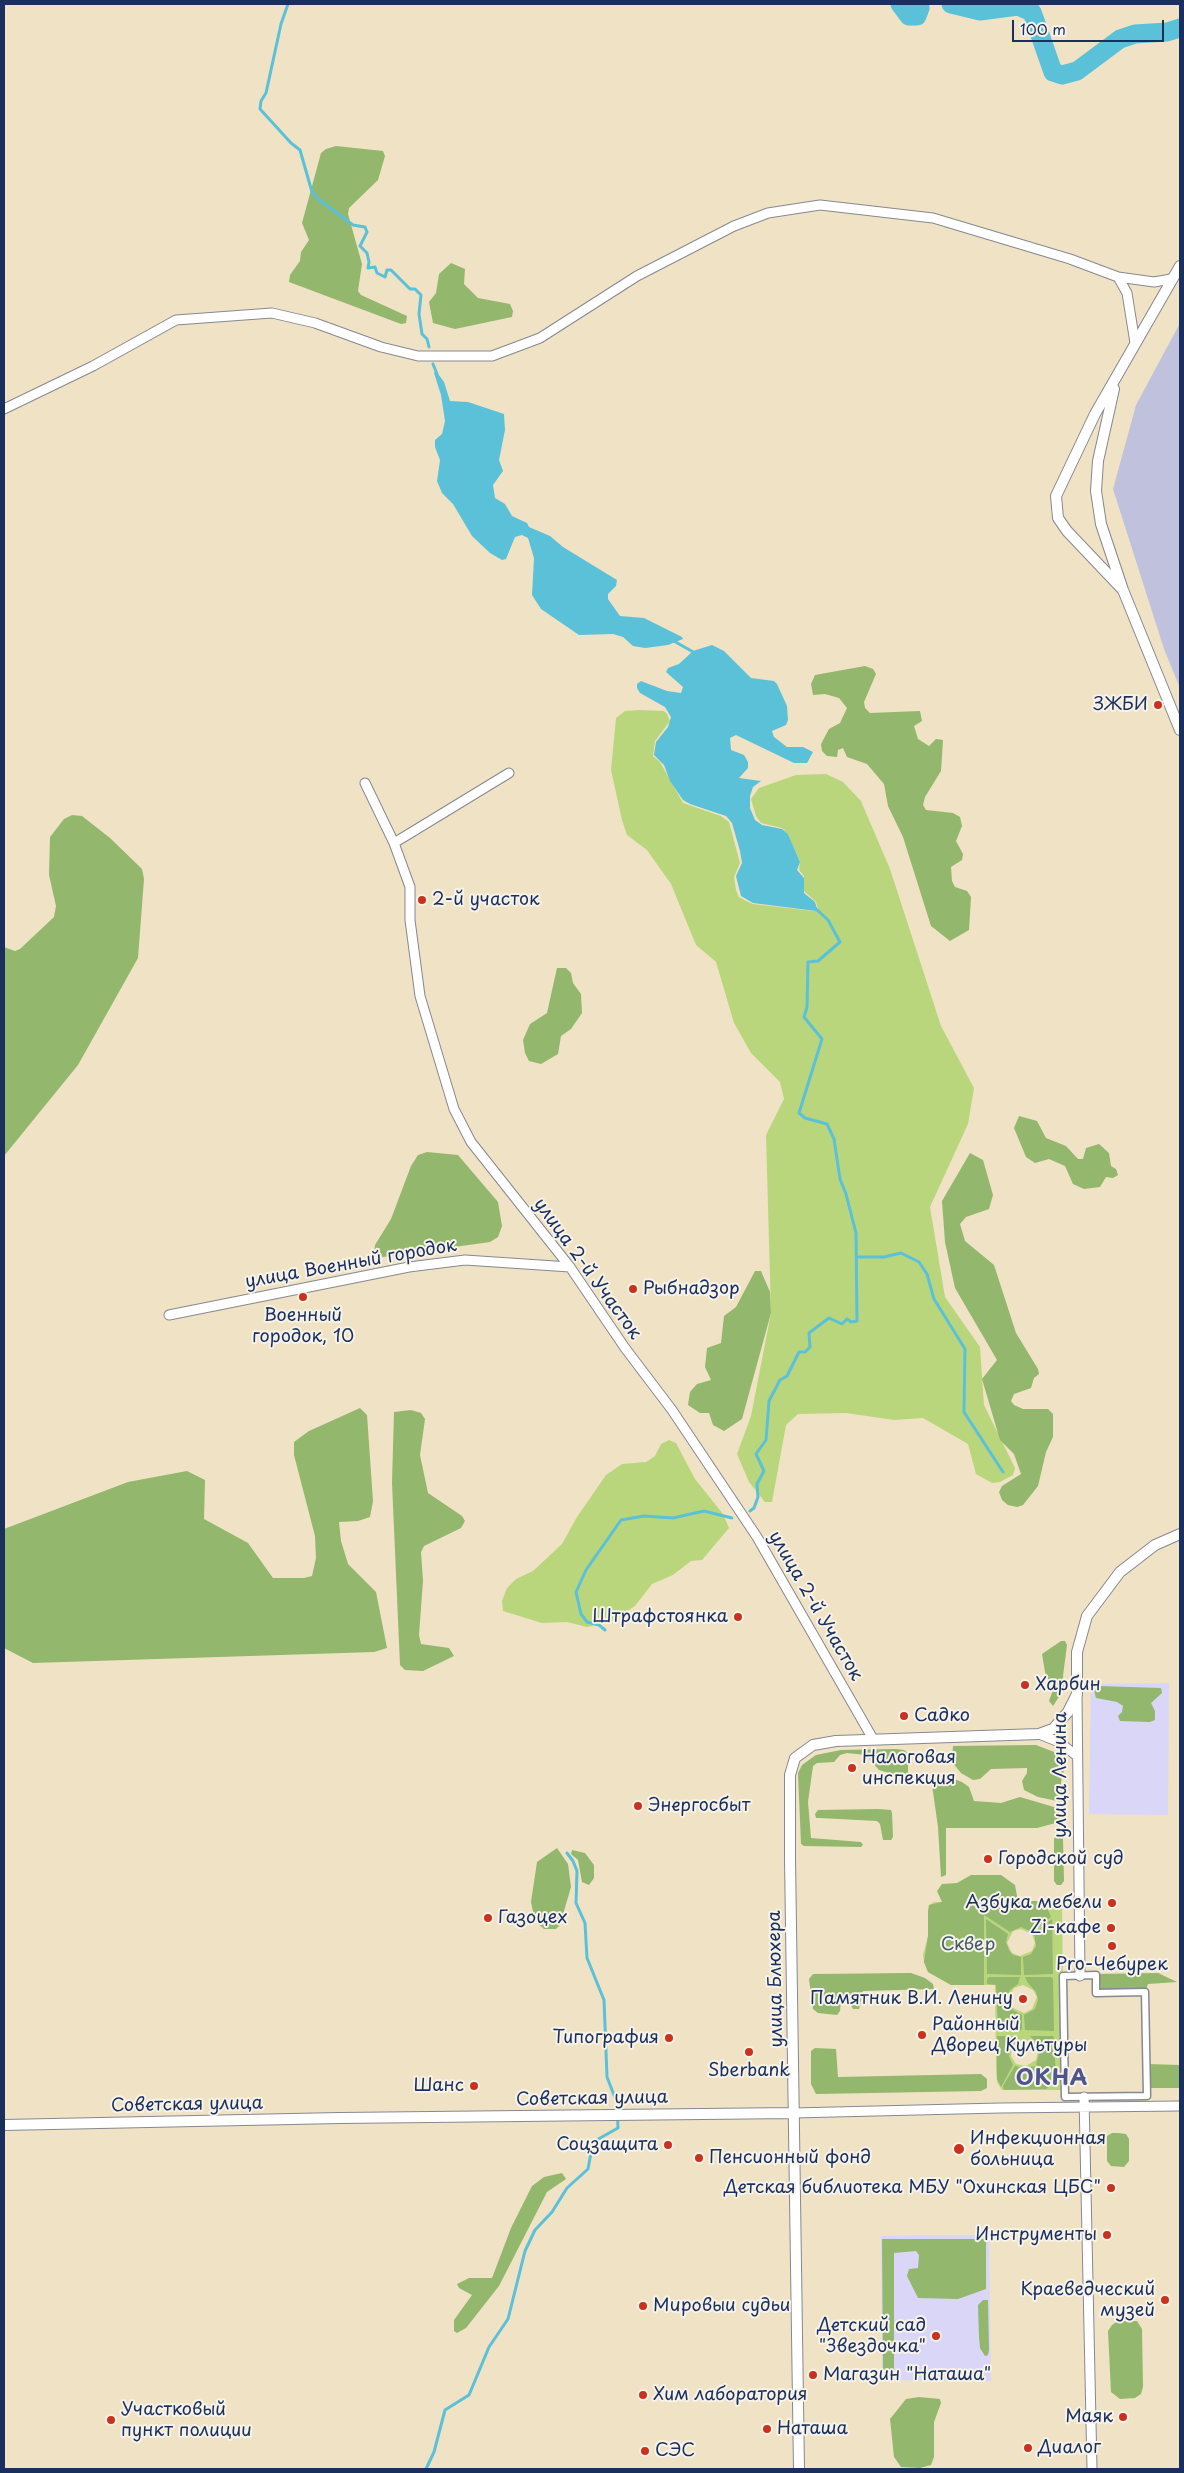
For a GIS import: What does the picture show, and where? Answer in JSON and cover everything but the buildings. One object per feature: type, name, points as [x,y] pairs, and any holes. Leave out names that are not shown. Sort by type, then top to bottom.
[{"type":"street","points":[[4,409],[93,366],[176,320],[272,313],[315,323],[382,347],[418,356],[492,356],[540,338],[637,276],[734,226],[768,213],[820,205],[933,218],[1070,260],[1118,277],[1154,282],[1172,279]]},
{"type":"street","points":[[1123,590],[1058,518],[1056,496],[1095,414],[1116,381],[1135,343],[1180,266]]},
{"type":"street","points":[[1118,277],[1127,292],[1135,343]]},
{"type":"street","points":[[1116,381],[1103,431],[1096,491],[1101,524],[1123,590],[1180,730]]},
{"type":"street","points":[[394,843],[509,773]]},
{"type":"street","name":"улица 2-й Участок","points":[[365,783],[394,843],[410,887],[410,920],[420,996],[454,1109],[471,1142],[570,1267],[625,1348],[672,1410],[757,1537],[873,1739]]},
{"type":"street","name":"улица Военный городок","points":[[169,1315],[409,1267],[465,1260],[570,1267]]},
{"type":"street","points":[[1077,1694],[1077,1652],[1087,1616],[1120,1572],[1155,1545],[1180,1534]]},
{"type":"street","name":"улица Блюхера","points":[[799,2469],[790,1859],[792,1766],[800,1752],[813,1745],[873,1739],[1039,1734],[1056,1726],[1068,1712],[1077,1694]]},
{"type":"street","name":"улица Ленина","points":[[1077,1694],[1080,1976]]},
{"type":"street","points":[[1039,1734],[1059,1742],[1077,1756]]},
{"type":"street","points":[[1096,1975],[1096,1993],[1145,1992],[1147,2096],[1084,2102],[1065,2097],[1063,1976],[1096,1975]]},
{"type":"street","points":[[1084,2102],[1092,2469]]},
{"type":"street","name":"Советская улица","points":[[4,2125],[628,2114],[793,2113],[1084,2102],[1180,2106]]},
{"type":"shaded area","points":[[1180,323],[1180,688],[1164,649],[1113,489],[1136,405]]},
{"type":"shaded area","points":[[1169,1683],[1168,1815],[1089,1814],[1091,1684]]},
{"type":"shaded area","name":"Детский сад \"Звездочка\"","points":[[989,2235],[991,2381],[890,2380],[882,2374],[881,2236]]},
{"type":"green space","points":[[336,146],[383,151],[385,156],[378,180],[349,208],[348,214],[362,264],[358,291],[361,295],[407,316],[406,323],[401,324],[289,282],[290,275],[300,261],[301,252],[309,240],[302,223],[321,153],[326,149]]},
{"type":"green space","points":[[451,263],[465,269],[464,284],[478,298],[510,304],[513,311],[512,317],[455,329],[433,323],[429,302],[436,293],[439,274]]},
{"type":"green space","points":[[865,666],[873,669],[876,674],[864,702],[865,708],[870,713],[920,711],[922,721],[914,726],[918,739],[929,746],[936,739],[943,740],[941,771],[925,797],[923,805],[926,810],[953,813],[960,817],[962,826],[956,841],[963,854],[962,860],[951,867],[952,881],[955,887],[967,891],[971,897],[969,930],[950,941],[931,926],[903,837],[888,806],[884,784],[867,764],[847,757],[843,748],[838,750],[837,757],[827,756],[822,751],[821,744],[829,729],[840,723],[847,708],[839,698],[825,694],[813,695],[811,684],[815,675]]},
{"type":"green space","points":[[625,711],[664,711],[667,714],[670,721],[655,741],[653,756],[660,762],[683,803],[721,816],[729,822],[740,863],[734,877],[736,890],[739,897],[753,904],[813,911],[818,909],[816,902],[804,891],[804,876],[799,870],[800,862],[788,834],[782,828],[761,823],[756,816],[751,799],[759,788],[796,775],[826,774],[843,782],[861,801],[890,869],[941,1026],[974,1088],[968,1124],[930,1207],[945,1297],[980,1347],[984,1405],[1015,1468],[1013,1475],[1000,1482],[992,1483],[976,1474],[968,1444],[923,1418],[894,1420],[846,1413],[798,1414],[786,1425],[772,1502],[765,1502],[749,1482],[737,1454],[751,1416],[771,1313],[766,1135],[784,1099],[780,1082],[751,1053],[734,1023],[716,962],[696,945],[671,884],[647,850],[627,835],[611,770],[616,718]]},
{"type":"green space","points":[[72,815],[82,816],[110,838],[142,869],[144,879],[138,958],[78,1065],[4,1156],[4,947],[15,951],[20,949],[54,917],[56,906],[49,875],[50,837],[64,819]]},
{"type":"green space","points":[[557,968],[566,968],[571,973],[573,983],[581,994],[582,1013],[571,1029],[561,1036],[558,1054],[541,1064],[529,1061],[525,1053],[523,1040],[530,1024],[547,1013]]},
{"type":"green space","points":[[1019,1116],[1037,1121],[1046,1138],[1066,1146],[1078,1159],[1083,1159],[1086,1148],[1099,1144],[1109,1153],[1111,1166],[1116,1169],[1118,1175],[1113,1178],[1106,1177],[1100,1187],[1084,1189],[1073,1184],[1065,1166],[1049,1159],[1035,1163],[1026,1157],[1014,1128]]},
{"type":"green space","points":[[427,1152],[458,1155],[498,1202],[502,1226],[498,1237],[490,1242],[383,1257],[374,1254],[375,1245],[391,1219],[411,1166],[418,1155]]},
{"type":"green space","points":[[970,1153],[983,1160],[993,1195],[989,1209],[966,1217],[960,1224],[965,1241],[994,1265],[1016,1333],[1038,1369],[1039,1374],[1034,1378],[1031,1388],[1014,1394],[1011,1401],[1014,1405],[1023,1409],[1048,1409],[1053,1414],[1053,1437],[1046,1452],[1038,1486],[1023,1505],[1017,1507],[1008,1505],[1002,1500],[999,1492],[1002,1486],[1021,1474],[1014,1454],[1000,1440],[982,1379],[997,1360],[955,1288],[945,1242],[942,1201]]},
{"type":"green space","points":[[755,1271],[761,1271],[770,1292],[771,1313],[742,1419],[724,1431],[713,1425],[709,1413],[700,1413],[688,1405],[690,1392],[697,1384],[711,1380],[705,1367],[707,1348],[721,1343],[724,1316],[736,1307]]},
{"type":"green space","points":[[360,1408],[367,1415],[373,1501],[370,1517],[358,1521],[339,1522],[341,1541],[348,1564],[376,1592],[387,1648],[374,1652],[33,1663],[4,1648],[4,1529],[128,1482],[187,1471],[205,1480],[204,1519],[248,1543],[273,1578],[304,1578],[312,1576],[316,1558],[315,1536],[294,1455],[294,1442],[309,1431]]},
{"type":"green space","points":[[411,1410],[421,1413],[425,1419],[420,1455],[428,1493],[462,1516],[465,1521],[461,1528],[424,1546],[421,1552],[423,1581],[419,1635],[421,1644],[449,1648],[454,1656],[423,1671],[405,1670],[400,1665],[392,1483],[394,1412]]},
{"type":"green space","points":[[669,1440],[676,1443],[695,1479],[723,1514],[729,1528],[702,1560],[691,1561],[673,1575],[652,1584],[635,1606],[610,1622],[587,1627],[567,1622],[542,1623],[503,1611],[502,1601],[507,1588],[516,1579],[533,1571],[562,1544],[577,1517],[606,1475],[622,1464],[646,1462],[655,1456],[661,1444]]},
{"type":"green space","points":[[1061,1641],[1065,1641],[1067,1645],[1063,1676],[1064,1689],[1053,1706],[1049,1701],[1053,1690],[1045,1672],[1042,1654]]},
{"type":"green space","points":[[1098,1686],[1161,1688],[1162,1693],[1151,1703],[1155,1711],[1155,1720],[1150,1722],[1120,1721],[1118,1716],[1122,1712],[1123,1706],[1117,1702],[1096,1698],[1094,1690]]},
{"type":"green space","points":[[1036,1745],[1062,1755],[1064,1770],[1061,1782],[1062,1802],[1038,1797],[1024,1790],[1022,1781],[1027,1773],[1027,1768],[991,1769],[980,1779],[973,1780],[961,1773],[952,1762],[953,1746]]},
{"type":"green space","points":[[841,1750],[904,1750],[908,1753],[908,1774],[905,1778],[879,1770],[866,1755],[847,1753],[840,1755],[834,1762],[817,1763],[813,1766],[808,1802],[811,1838],[861,1842],[863,1845],[861,1847],[804,1846],[801,1844],[798,1773],[802,1765],[816,1755]]},
{"type":"green space","points":[[941,1777],[948,1777],[962,1782],[969,1787],[974,1801],[1001,1803],[1020,1797],[1054,1807],[1063,1813],[1063,1821],[1037,1828],[946,1828],[946,1875],[941,1877],[938,1827],[932,1785]]},
{"type":"green space","points":[[818,1810],[891,1810],[893,1837],[891,1840],[883,1840],[880,1824],[877,1821],[816,1818],[815,1814]]},
{"type":"green space","points":[[1057,1834],[1062,1835],[1063,1839],[1064,1881],[1061,1885],[1057,1885],[1054,1881],[1054,1839]]},
{"type":"green space","points":[[557,1848],[568,1864],[571,1887],[560,1925],[556,1929],[544,1929],[535,1921],[531,1902],[537,1862]]},
{"type":"green space","points":[[572,1850],[585,1853],[594,1865],[594,1878],[589,1885],[582,1882],[578,1860],[571,1854]]},
{"type":"green space","points":[[971,1875],[1001,1875],[1015,1885],[1018,1901],[1037,1901],[1048,1910],[1051,1917],[1032,1932],[1021,1927],[1010,1932],[984,1915],[984,1985],[951,1985],[928,1972],[924,1962],[928,1936],[929,1905],[942,1902],[937,1891],[942,1884],[957,1883]]},
{"type":"green space","name":"Сквер","points":[[1062,1901],[1064,2090],[1002,2090],[997,2082],[996,2069],[995,1985],[951,1985],[928,1972],[924,1962],[923,1955],[928,1936],[929,1905],[934,1902]],"holes":[[[1021,1929],[1032,1934],[1035,1943],[1032,1951],[1020,1956],[1012,1953],[1007,1943],[1013,1931]],[[1023,1985],[1033,1990],[1037,1997],[1032,2009],[1024,2013],[1011,2007],[1009,1997],[1014,1988]],[[1023,2039],[1034,2043],[1038,2051],[1036,2060],[1026,2066],[1016,2064],[1011,2056],[1012,2047]]]},
{"type":"green space","points":[[986,1919],[1008,1934],[1006,1942],[1009,1950],[1013,1955],[1021,1957],[1021,1975],[987,1974]]},
{"type":"green space","points":[[1052,1919],[1053,1974],[1024,1975],[1023,1957],[1031,1954],[1036,1946],[1034,1933]]},
{"type":"green space","points":[[911,1973],[925,1978],[933,1984],[934,1989],[863,1991],[859,2009],[853,2009],[848,2000],[841,2001],[840,2011],[837,2015],[818,2013],[813,2009],[809,1979],[813,1974]]},
{"type":"green space","points":[[1158,1973],[1177,1982],[1148,1984],[1145,1992],[1096,1993],[1098,1974]]},
{"type":"green space","points":[[989,1977],[1020,1977],[1018,1984],[1010,1990],[1007,1997],[1013,2010],[1022,2015],[1022,2029],[1020,2031],[998,2030],[996,1985],[987,1984]]},
{"type":"green space","points":[[1025,1977],[1051,1977],[1053,1979],[1054,2031],[1025,2030],[1024,2015],[1035,2009],[1038,2000],[1036,1992]]},
{"type":"green space","points":[[997,2036],[1017,2036],[1019,2038],[1010,2047],[1009,2056],[1013,2065],[1001,2087],[997,2079]]},
{"type":"green space","points":[[1030,2036],[1053,2036],[1054,2038],[1056,2079],[1053,2083],[1036,2064],[1040,2051],[1037,2043]]},
{"type":"green space","points":[[815,2048],[836,2049],[838,2077],[981,2074],[987,2079],[987,2088],[981,2091],[816,2094],[811,2084],[811,2051]]},
{"type":"green space","points":[[1146,2064],[1180,2065],[1180,2088],[1146,2088]]},
{"type":"green space","points":[[1015,2066],[1025,2068],[1035,2066],[1050,2086],[1046,2089],[1004,2090],[1003,2086]]},
{"type":"green space","points":[[1112,2133],[1126,2134],[1129,2139],[1129,2161],[1124,2167],[1111,2166],[1107,2161],[1107,2136]]},
{"type":"green space","points":[[562,2173],[566,2179],[547,2192],[499,2286],[466,2328],[457,2333],[454,2331],[454,2320],[472,2295],[459,2288],[457,2284],[469,2278],[492,2278],[511,2228],[532,2186],[544,2177]]},
{"type":"green space","points":[[882,2239],[986,2239],[986,2289],[958,2299],[918,2298],[907,2276],[909,2269],[918,2268],[919,2255],[916,2251],[894,2253],[894,2371],[888,2375],[883,2370]]},
{"type":"green space","points":[[983,2300],[988,2300],[989,2350],[988,2355],[985,2356],[980,2348],[979,2337],[978,2305]]},
{"type":"green space","points":[[1118,2321],[1137,2321],[1142,2329],[1143,2387],[1141,2394],[1135,2398],[1120,2399],[1111,2392],[1108,2331]]},
{"type":"green space","points":[[919,2397],[940,2399],[941,2403],[934,2422],[934,2457],[931,2465],[920,2468],[901,2467],[894,2457],[890,2419],[906,2399]]},
{"type":"water","points":[[436,371],[444,382],[450,401],[468,402],[504,414],[505,430],[499,460],[503,471],[493,485],[495,498],[505,504],[512,516],[527,523],[529,527],[550,536],[563,547],[617,580],[616,586],[608,594],[608,599],[620,616],[644,618],[683,639],[668,645],[645,648],[633,646],[623,637],[613,634],[579,635],[541,609],[532,595],[534,558],[528,538],[522,535],[515,537],[506,559],[502,560],[490,553],[472,536],[453,504],[442,493],[437,481],[440,460],[435,447],[435,440],[442,434],[445,421],[441,395],[434,373]]},
{"type":"water","points":[[712,645],[724,651],[751,678],[774,681],[777,684],[787,706],[788,720],[786,725],[772,731],[774,737],[787,747],[803,747],[813,752],[807,763],[794,763],[736,735],[730,738],[731,750],[744,755],[748,762],[748,768],[739,778],[761,781],[753,787],[750,796],[750,808],[755,820],[762,825],[782,829],[788,834],[800,862],[797,870],[804,878],[804,893],[815,902],[816,911],[753,903],[741,896],[736,876],[742,863],[732,823],[726,816],[683,800],[670,781],[664,765],[654,755],[656,742],[668,727],[671,717],[665,707],[640,693],[637,684],[641,681],[667,691],[681,693],[683,687],[666,672],[668,668],[679,664],[693,651]]},
{"type":"waterway","points":[[288,4],[281,24],[266,93],[261,101],[260,109],[291,143],[300,150],[312,192],[318,199],[353,225],[365,227],[367,232],[360,246],[367,253],[368,268],[375,267],[377,273],[385,277],[387,270],[391,270],[410,289],[415,289],[421,295],[419,314],[422,334],[427,339],[429,347]]},
{"type":"waterway","points":[[900,4],[909,16],[917,16],[920,8]]},
{"type":"waterway","points":[[951,4],[980,11],[1018,6],[1032,12],[1053,72],[1062,75],[1077,71],[1120,39],[1135,34],[1167,32],[1180,28]]},
{"type":"waterway","points":[[433,364],[437,374]]},
{"type":"waterway","points":[[672,640],[695,653]]},
{"type":"waterway","points":[[750,1511],[754,1508],[758,1497],[757,1484],[764,1471],[756,1454],[766,1440],[769,1401],[780,1380],[787,1376],[799,1352],[805,1352],[810,1347],[809,1333],[829,1318],[842,1324],[847,1319],[851,1322],[857,1321],[856,1233],[840,1179],[834,1139],[827,1124],[805,1118],[799,1113],[822,1039],[804,1017],[807,1007],[808,962],[818,961],[840,942],[828,920],[814,907]]},
{"type":"waterway","points":[[857,1257],[884,1257],[901,1253],[919,1262],[927,1274],[934,1299],[965,1349],[964,1412],[1003,1472]]},
{"type":"waterway","points":[[605,1630],[599,1625],[587,1622],[581,1614],[576,1592],[586,1570],[621,1520],[644,1516],[673,1518],[704,1511],[732,1518]]},
{"type":"waterway","points":[[426,2469],[434,2452],[445,2410],[469,2395],[489,2347],[508,2319],[525,2251],[535,2230],[552,2212],[567,2188],[588,2169],[593,2142],[618,2128],[617,2103],[607,2077],[604,2000],[587,1958],[585,1923],[576,1903],[577,1871],[567,1853]]},
{"type":"place","name":"ЗЖБИ","points":[[1158,705]]},
{"type":"place","name":"2-й участок","points":[[422,900]]},
{"type":"place","name":"Рыбнадзор","points":[[633,1289]]},
{"type":"place","name":"Военный городок, 10","points":[[303,1297]]},
{"type":"place","name":"Штрафстоянка","points":[[738,1617]]},
{"type":"place","name":"Харбин","points":[[1025,1685]]},
{"type":"place","name":"Садко","points":[[904,1716]]},
{"type":"place","name":"Налоговая инспекция","points":[[852,1768]]},
{"type":"place","name":"Энергосбыт","points":[[638,1806]]},
{"type":"place","name":"Городской суд","points":[[988,1859]]},
{"type":"place","name":"Азбука мебели","points":[[1112,1903]]},
{"type":"place","name":"Газоцех","points":[[488,1918]]},
{"type":"place","name":"Zi-кафе","points":[[1111,1928]]},
{"type":"place","name":"Pro-Чебурек","points":[[1112,1946]]},
{"type":"place","name":"Памятник В.И. Ленину","points":[[1023,1999]]},
{"type":"place","name":"Районный Дворец Культуры","points":[[922,2035]]},
{"type":"place","name":"Типография","points":[[669,2038]]},
{"type":"place","name":"Sberbank","points":[[749,2052]]},
{"type":"place","name":"Шанс","points":[[474,2086]]},
{"type":"place","name":"Соцзащита","points":[[668,2145]]},
{"type":"place","name":"Инфекционная больница","points":[[959,2149]]},
{"type":"place","name":"Пенсионный фонд","points":[[699,2158]]},
{"type":"place","name":"Детская библиотека МБУ \"Охинская ЦБС\"","points":[[1111,2188]]},
{"type":"place","name":"Инструменты","points":[[1107,2235]]},
{"type":"place","name":"Краеведческий музей","points":[[1165,2300]]},
{"type":"place","name":"Мировыи судьи","points":[[643,2306]]},
{"type":"place","name":"Детский сад \"Звездочка\"","points":[[936,2336]]},
{"type":"place","name":"Магазин \"Наташа\"","points":[[813,2375]]},
{"type":"place","name":"Хим лаборатория","points":[[643,2395]]},
{"type":"place","name":"Маяк","points":[[1123,2417]]},
{"type":"place","name":"Участковый пункт полиции","points":[[111,2420]]},
{"type":"place","name":"Наташа","points":[[767,2429]]},
{"type":"place","name":"Диалог","points":[[1028,2448]]},
{"type":"place","name":"СЭС","points":[[645,2451]]},
{"type":"district","name":"OKHA","points":[[1052,2079]]}]
